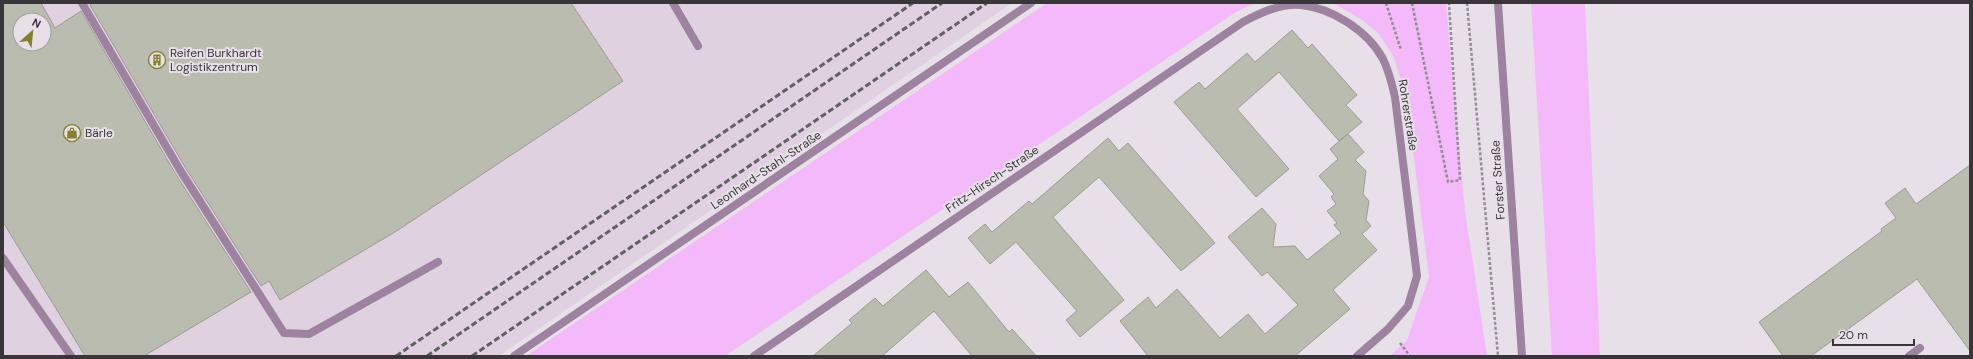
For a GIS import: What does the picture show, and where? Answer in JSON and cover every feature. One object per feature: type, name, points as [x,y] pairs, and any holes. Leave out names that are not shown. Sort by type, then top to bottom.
[{"type":"street","points":[[82,3],[180,170],[284,333],[309,334],[438,262]]},
{"type":"street","points":[[673,3],[698,46]]},
{"type":"street","name":"Leonhard-Stahl-Straße","points":[[514,356],[1031,3]]},
{"type":"street","name":"Forster Straße","points":[[1498,3],[1522,356]]},
{"type":"street","name":"Rohrerstraße","points":[[1243,22],[1261,13],[1281,7],[1300,5],[1320,9],[1355,28],[1371,42],[1386,66],[1390,76],[1395,97],[1417,276],[1408,306],[1388,329],[1357,356]]},
{"type":"street","name":"Fritz-Hirsch-Straße","points":[[754,356],[1243,22]]},
{"type":"street","points":[[3,258],[71,356]]},
{"type":"street","points":[[1909,356],[1920,348]]},
{"type":"path","points":[[1386,3],[1402,55],[1386,66]]},
{"type":"path","points":[[1412,3],[1448,182],[1460,180],[1449,3]]},
{"type":"path","points":[[1467,3],[1498,356]]},
{"type":"shaded area","points":[[3,3],[1012,3],[499,356],[3,356]]},
{"type":"shaded area","points":[[1047,3],[1256,3],[1236,12],[725,356],[526,356]]},
{"type":"shaded area","points":[[1333,3],[1446,3],[1465,211],[1487,356],[1390,356],[1407,340],[1429,277],[1406,96],[1393,55],[1378,33],[1361,19]]},
{"type":"shaded area","points":[[1531,3],[1585,3],[1600,356],[1552,356]]},
{"type":"building","name":"Bärle","points":[[3,3],[41,3],[46,12],[12,12],[12,52],[52,52],[52,23],[55,28],[81,11],[175,173],[251,292],[144,356],[85,356],[3,222]]},
{"type":"building","points":[[93,3],[571,3],[623,81],[395,232],[280,300],[269,281],[261,286],[185,167],[90,5]]},
{"type":"building","points":[[1292,30],[1308,48],[1312,44],[1357,95],[1346,105],[1362,122],[1339,141],[1279,72],[1237,109],[1289,169],[1256,197],[1174,102],[1199,82],[1205,89],[1247,53],[1255,62]]},
{"type":"building","points":[[1348,134],[1364,152],[1355,160],[1366,171],[1363,194],[1369,201],[1366,220],[1371,226],[1362,234],[1377,250],[1333,290],[1350,309],[1295,356],[1148,356],[1120,321],[1148,297],[1156,308],[1177,289],[1220,338],[1248,314],[1265,334],[1298,305],[1267,272],[1262,276],[1228,237],[1262,208],[1276,224],[1273,247],[1295,246],[1307,260],[1341,233],[1334,225],[1337,223],[1327,211],[1336,204],[1331,197],[1334,194],[1319,176],[1338,159],[1330,149]]},
{"type":"building","points":[[1108,138],[1119,151],[1128,143],[1215,243],[1181,271],[1099,177],[1053,217],[1124,300],[1080,337],[1066,320],[1077,311],[1016,242],[990,264],[968,238],[985,224],[992,232],[1029,201],[1032,204]]},
{"type":"building","points":[[1970,165],[1970,351],[1917,279],[1811,356],[1783,356],[1759,322],[1882,231],[1881,229],[1896,218],[1885,203],[1905,188],[1916,204]]},
{"type":"building","points":[[926,270],[949,297],[968,282],[1009,332],[1012,329],[1036,356],[972,356],[934,311],[882,356],[813,356],[852,323],[849,320],[875,298],[883,306]]},
{"type":"railway","points":[[396,356],[913,3]]},
{"type":"railway","points":[[427,356],[942,3]]},
{"type":"railway","points":[[472,356],[987,3]]},
{"type":"place","name":"Reifen Burkhardt Logistikzentrum","points":[[157,60]]},
{"type":"place","name":"Bärle","points":[[72,133]]}]
